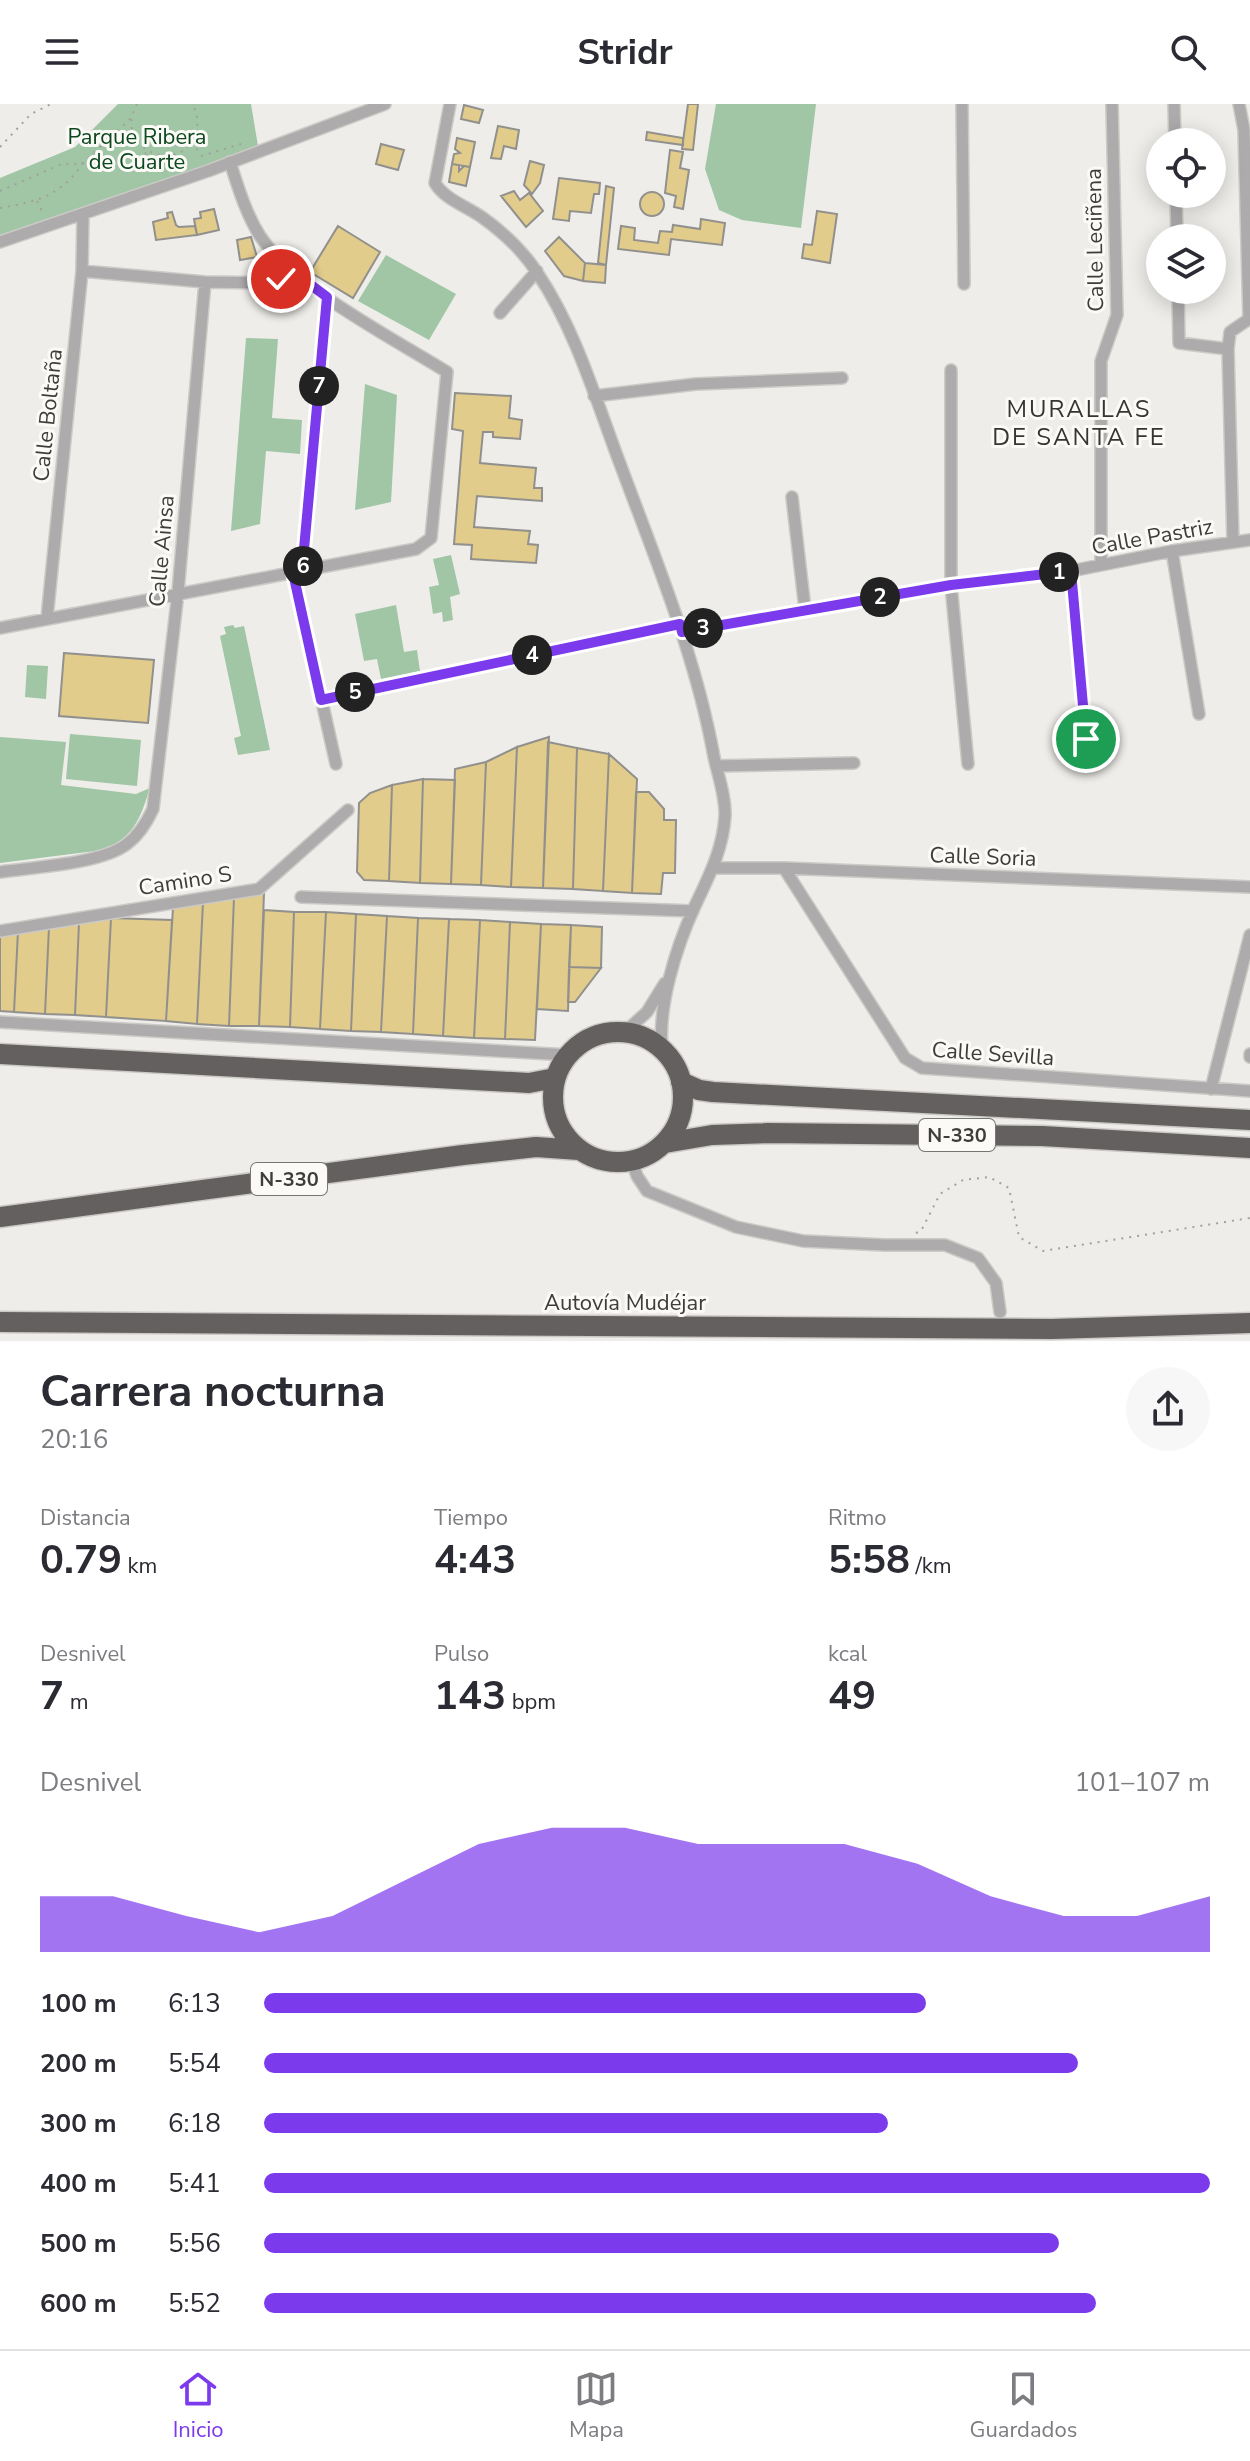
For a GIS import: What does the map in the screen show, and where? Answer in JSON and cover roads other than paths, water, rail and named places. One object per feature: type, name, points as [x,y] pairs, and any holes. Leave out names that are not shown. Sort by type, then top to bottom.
[{"type":"highway","points":[[579,1150],[564,1133],[554,1112],[555,1078],[568,1055],[579,1044],[597,1035],[626,1031],[645,1037],[662,1048],[674,1063],[681,1082],[679,1121],[665,1143]]},
{"type":"highway","points":[[0,1054],[529,1083],[555,1078]]},
{"type":"highway","name":"N-330","points":[[681,1082],[713,1092],[1250,1120]]},
{"type":"highway","name":"N-330","points":[[0,1217],[536,1147],[579,1150],[610,1162],[632,1161],[665,1143],[700,1136],[768,1133],[997,1135],[1250,1148]]},
{"type":"highway","name":"Autovía Mudéjar","points":[[0,1322],[1036,1329],[1250,1323]]},
{"type":"street","points":[[0,242],[208,171],[385,104]]},
{"type":"street","points":[[450,104],[437,165],[437,187],[511,242],[537,271],[558,308],[681,628],[708,725],[725,815],[714,868],[693,911],[672,972],[661,1022],[662,1048]]},
{"type":"street","points":[[962,104],[964,284]]},
{"type":"street","name":"Calle Leciñena","points":[[1101,565],[1101,361],[1117,315],[1112,104]]},
{"type":"street","points":[[1174,104],[1175,128]]},
{"type":"street","points":[[1233,542],[1228,349],[1230,332],[1249,319],[1247,130],[1239,104]]},
{"type":"street","points":[[0,628],[416,549],[431,538],[447,372],[327,297],[287,267],[260,235],[230,162]]},
{"type":"street","name":"Calle Boltaña","points":[[47,618],[82,271],[83,215]]},
{"type":"street","points":[[82,271],[205,282],[272,283],[281,279],[287,267]]},
{"type":"street","points":[[500,313],[537,271]]},
{"type":"street","name":"Calle Ainsa","points":[[0,872],[94,858],[113,852],[127,845],[147,822],[156,797],[178,592],[205,282]]},
{"type":"street","points":[[327,297],[298,572],[336,764]]},
{"type":"street","points":[[1178,304],[1179,343],[1228,349]]},
{"type":"street","points":[[951,370],[951,585],[968,764]]},
{"type":"street","points":[[594,396],[696,384],[842,378]]},
{"type":"street","points":[[792,497],[805,609]]},
{"type":"street","name":"Calle Pastriz","points":[[321,700],[681,628],[951,585],[1071,571],[1172,551],[1250,540]]},
{"type":"street","points":[[1172,551],[1199,714]]},
{"type":"street","points":[[1071,571],[1086,739]]},
{"type":"street","points":[[716,766],[854,763]]},
{"type":"street","name":"Camino S","points":[[0,931],[259,889],[348,810]]},
{"type":"street","name":"Calle Soria","points":[[714,868],[784,868],[1250,887]]},
{"type":"street","name":"Calle Sevilla","points":[[784,868],[905,1058],[922,1068],[1250,1091]]},
{"type":"street","points":[[301,897],[693,911]]},
{"type":"street","points":[[1211,1089],[1250,935]]},
{"type":"street","points":[[626,1031],[647,1012],[672,972]]},
{"type":"street","points":[[0,1022],[568,1055]]},
{"type":"street","points":[[632,1161],[647,1191],[736,1227],[803,1241],[945,1245],[978,1258],[996,1283],[1000,1312]]},
{"type":"district","name":"MURALLAS DE SANTA FE","points":[[1079,423]]},
{"type":"park label","name":"Parque Ribera de Cuarte","points":[[137,148]]}]
